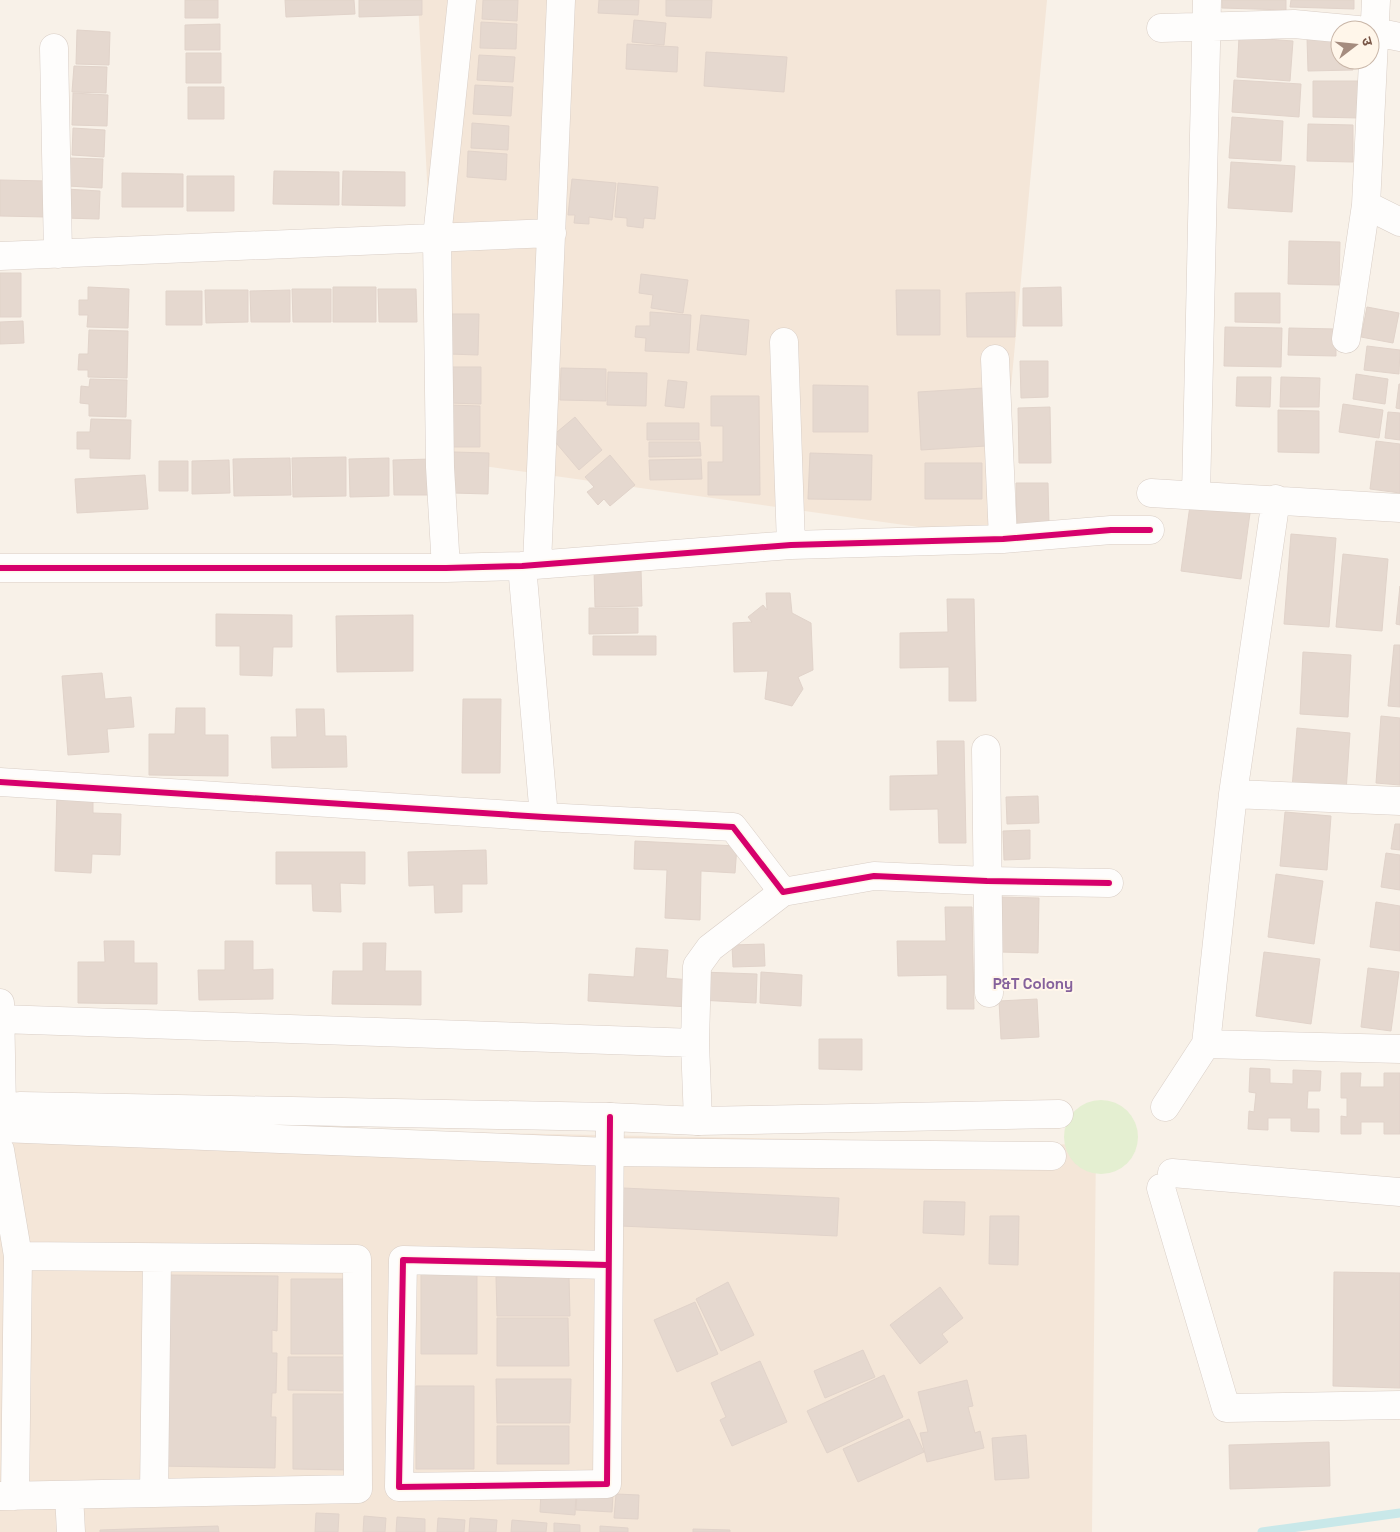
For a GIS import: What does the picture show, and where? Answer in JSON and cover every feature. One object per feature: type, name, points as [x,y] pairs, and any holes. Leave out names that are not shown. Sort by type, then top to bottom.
[{"type":"street","points":[[446,568],[440,467],[436,237],[462,0]]},
{"type":"street","points":[[544,817],[530,565],[552,233],[561,0]]},
{"type":"street","points":[[1196,495],[1207,0]]},
{"type":"street","points":[[1370,20],[1376,0]]},
{"type":"street","points":[[1161,28],[1294,24],[1330,27]]},
{"type":"street","points":[[1380,33],[1400,37]]},
{"type":"street","points":[[54,48],[58,254]]},
{"type":"street","points":[[1346,339],[1366,205],[1367,70]]},
{"type":"street","points":[[1366,205],[1400,222]]},
{"type":"street","points":[[0,256],[552,233]]},
{"type":"street","points":[[784,342],[791,545]]},
{"type":"street","points":[[995,359],[1003,539]]},
{"type":"street","points":[[1150,493],[1276,499],[1400,508]]},
{"type":"street","points":[[1165,1107],[1206,1044],[1232,794],[1276,499]]},
{"type":"street","points":[[0,568],[446,568],[530,565],[791,545],[1003,539],[1111,530],[1150,530]]},
{"type":"street","points":[[986,749],[989,993]]},
{"type":"street","points":[[0,782],[544,817],[733,827],[783,892]]},
{"type":"street","points":[[1232,794],[1400,802]]},
{"type":"street","points":[[698,1121],[695,1043],[697,966],[710,948],[783,892],[874,876],[987,881],[1110,883]]},
{"type":"street","points":[[0,1002],[5,1115]]},
{"type":"street","points":[[0,1019],[695,1043]]},
{"type":"street","points":[[1206,1044],[1400,1049]]},
{"type":"street","points":[[5,1115],[610,1117],[698,1121],[1059,1114]]},
{"type":"street","points":[[5,1115],[609,1152],[1052,1156]]},
{"type":"street","points":[[608,1266],[403,1260],[399,1487],[607,1484],[610,1117]]},
{"type":"street","points":[[0,1150],[18,1256],[8,1496],[358,1489],[357,1259],[18,1256]]},
{"type":"street","points":[[1400,1192],[1166,1180],[1226,1408],[1400,1405]]},
{"type":"street","points":[[154,1493],[157,1258]]},
{"type":"street","points":[[69,1495],[71,1532]]},
{"type":"shaded area","points":[[418,0],[1047,0],[997,538],[441,460]]},
{"type":"shaded area","points":[[0,1123],[1096,1145],[1092,1532],[0,1532]]},
{"type":"green space","points":[[1101,1100],[1115,1103],[1127,1111],[1135,1123],[1138,1137],[1135,1151],[1127,1163],[1115,1171],[1101,1174],[1087,1171],[1075,1163],[1067,1151],[1064,1137],[1067,1123],[1075,1111],[1087,1103]]},
{"type":"building","points":[[185,0],[218,0],[218,18],[185,18]]},
{"type":"building","points":[[285,0],[354,0],[355,14],[286,17]]},
{"type":"building","points":[[359,0],[422,0],[422,15],[359,17]]},
{"type":"building","points":[[483,0],[518,0],[517,21],[482,19]]},
{"type":"building","points":[[599,0],[639,0],[638,15],[598,13]]},
{"type":"building","points":[[666,0],[712,0],[711,18],[666,16]]},
{"type":"building","points":[[1222,0],[1286,0],[1286,10],[1222,8]]},
{"type":"building","points":[[1291,0],[1354,0],[1354,9],[1290,7]]},
{"type":"building","points":[[634,20],[666,23],[664,45],[632,42]]},
{"type":"building","points":[[481,22],[517,24],[516,49],[480,48]]},
{"type":"building","points":[[220,24],[220,50],[185,50],[185,25]]},
{"type":"building","points":[[77,30],[110,32],[109,65],[76,64]]},
{"type":"building","points":[[1239,37],[1293,41],[1290,81],[1237,77]]},
{"type":"building","points":[[1307,38],[1330,38],[1330,70],[1353,70],[1308,71]]},
{"type":"building","points":[[627,44],[678,47],[677,72],[626,69]]},
{"type":"building","points":[[706,52],[787,57],[784,92],[704,86]]},
{"type":"building","points":[[186,53],[221,53],[221,83],[186,83]]},
{"type":"building","points":[[479,55],[515,57],[513,82],[477,80]]},
{"type":"building","points":[[74,66],[107,67],[106,93],[72,92]]},
{"type":"building","points":[[1234,80],[1301,84],[1299,117],[1232,112]]},
{"type":"building","points":[[1313,81],[1360,81],[1360,118],[1313,117]]},
{"type":"building","points":[[475,85],[513,87],[511,116],[473,114]]},
{"type":"building","points":[[188,87],[224,87],[224,119],[188,119]]},
{"type":"building","points":[[73,93],[108,95],[107,126],[72,125]]},
{"type":"building","points":[[1232,117],[1283,121],[1281,161],[1229,158]]},
{"type":"building","points":[[472,123],[509,126],[508,150],[471,148]]},
{"type":"building","points":[[1308,124],[1353,125],[1353,162],[1307,161]]},
{"type":"building","points":[[73,128],[105,130],[104,157],[72,155]]},
{"type":"building","points":[[468,151],[507,154],[506,180],[467,177]]},
{"type":"building","points":[[69,158],[103,159],[102,188],[68,186]]},
{"type":"building","points":[[1231,162],[1295,166],[1292,212],[1228,208]]},
{"type":"building","points":[[274,171],[339,172],[339,205],[273,204]]},
{"type":"building","points":[[343,171],[405,172],[405,206],[342,205]]},
{"type":"building","points":[[122,173],[183,174],[183,207],[122,207]]},
{"type":"building","points":[[187,176],[234,176],[234,211],[187,211]]},
{"type":"building","points":[[572,179],[616,183],[612,220],[589,217],[589,224],[574,223],[575,215],[568,215]]},
{"type":"building","points":[[0,180],[47,181],[46,217],[0,216]]},
{"type":"building","points":[[618,183],[658,187],[655,219],[644,218],[643,228],[627,226],[627,218],[615,217]]},
{"type":"building","points":[[65,189],[100,191],[99,219],[64,218]]},
{"type":"building","points":[[1289,241],[1340,242],[1339,285],[1288,284]]},
{"type":"building","points":[[0,273],[21,273],[21,317],[0,317]]},
{"type":"building","points":[[641,274],[688,280],[683,313],[651,308],[653,295],[639,293]]},
{"type":"building","points":[[88,287],[129,289],[128,328],[87,327],[88,315],[79,315],[79,300],[88,300]]},
{"type":"building","points":[[333,287],[376,287],[376,322],[333,322]]},
{"type":"building","points":[[1061,287],[1062,326],[1023,326],[1023,288]]},
{"type":"building","points":[[292,289],[331,289],[331,322],[293,322]]},
{"type":"building","points":[[378,289],[416,289],[417,322],[379,322]]},
{"type":"building","points":[[205,290],[248,290],[248,322],[206,323]]},
{"type":"building","points":[[290,290],[290,322],[251,322],[250,291]]},
{"type":"building","points":[[896,290],[940,290],[940,335],[897,335]]},
{"type":"building","points":[[166,291],[202,291],[202,325],[166,325]]},
{"type":"building","points":[[1015,292],[1015,337],[967,337],[966,293]]},
{"type":"building","points":[[1235,293],[1280,293],[1280,323],[1235,322]]},
{"type":"building","points":[[1367,307],[1399,313],[1393,343],[1361,337]]},
{"type":"building","points":[[650,312],[691,315],[689,353],[645,351],[646,338],[635,337],[636,326],[650,326]]},
{"type":"building","points":[[449,314],[479,314],[478,355],[449,354]]},
{"type":"building","points":[[701,315],[749,320],[746,355],[697,350]]},
{"type":"building","points":[[23,321],[24,343],[0,344],[0,322]]},
{"type":"building","points":[[1225,327],[1282,328],[1281,367],[1224,366]]},
{"type":"building","points":[[1289,328],[1336,329],[1336,356],[1288,355]]},
{"type":"building","points":[[89,330],[128,331],[127,378],[88,377],[88,370],[78,370],[79,354],[88,354]]},
{"type":"building","points":[[1367,346],[1400,350],[1399,374],[1364,370]]},
{"type":"building","points":[[1020,361],[1048,361],[1048,397],[1021,398]]},
{"type":"building","points":[[450,367],[481,367],[481,404],[449,403]]},
{"type":"building","points":[[561,368],[606,369],[606,401],[560,400]]},
{"type":"building","points":[[608,372],[647,373],[646,406],[607,405]]},
{"type":"building","points":[[1356,374],[1388,379],[1385,404],[1353,399]]},
{"type":"building","points":[[1237,377],[1271,377],[1270,407],[1236,406]]},
{"type":"building","points":[[1281,377],[1320,378],[1319,407],[1280,407]]},
{"type":"building","points":[[90,379],[127,380],[126,417],[89,416],[89,404],[80,403],[81,386],[89,387]]},
{"type":"building","points":[[668,380],[687,382],[684,408],[665,406]]},
{"type":"building","points":[[1400,384],[1400,409],[1396,408]]},
{"type":"building","points":[[813,385],[868,386],[868,432],[813,432]]},
{"type":"building","points":[[983,388],[986,446],[921,450],[918,392]]},
{"type":"building","points":[[711,396],[759,396],[760,495],[708,495],[708,462],[723,462],[723,426],[711,426]]},
{"type":"building","points":[[1343,404],[1383,410],[1379,438],[1339,432]]},
{"type":"building","points":[[450,405],[480,406],[480,447],[450,447]]},
{"type":"building","points":[[1050,407],[1051,463],[1019,463],[1018,408]]},
{"type":"building","points":[[1278,410],[1319,411],[1319,453],[1278,452]]},
{"type":"building","points":[[1388,412],[1400,413],[1400,440],[1385,438]]},
{"type":"building","points":[[575,417],[602,450],[579,470],[551,437]]},
{"type":"building","points":[[91,419],[131,420],[130,459],[90,458],[90,449],[77,449],[77,432],[90,432]]},
{"type":"building","points":[[647,423],[699,423],[699,440],[647,440]]},
{"type":"building","points":[[1376,441],[1400,444],[1400,493],[1370,489]]},
{"type":"building","points":[[649,442],[700,442],[701,456],[649,457]]},
{"type":"building","points":[[453,452],[489,453],[488,494],[453,493]]},
{"type":"building","points":[[810,453],[872,455],[871,500],[808,499]]},
{"type":"building","points":[[610,455],[635,485],[610,506],[604,499],[598,505],[587,492],[594,487],[585,477]]},
{"type":"building","points":[[346,457],[346,496],[293,497],[292,458]]},
{"type":"building","points":[[290,458],[291,495],[234,496],[233,459]]},
{"type":"building","points":[[389,458],[389,496],[350,497],[349,459]]},
{"type":"building","points":[[433,459],[433,495],[394,495],[393,460]]},
{"type":"building","points":[[701,459],[702,479],[650,480],[649,460]]},
{"type":"building","points":[[229,460],[230,493],[192,494],[192,461]]},
{"type":"building","points":[[159,461],[188,461],[188,491],[159,491]]},
{"type":"building","points":[[925,463],[982,463],[982,499],[925,499]]},
{"type":"building","points":[[145,475],[148,509],[77,513],[75,479]]},
{"type":"building","points":[[1016,483],[1048,483],[1049,525],[1017,525]]},
{"type":"building","points":[[1191,498],[1251,506],[1241,579],[1181,571]]},
{"type":"building","points":[[1291,534],[1336,538],[1329,627],[1284,624]]},
{"type":"building","points":[[1343,554],[1388,559],[1382,631],[1336,627]]},
{"type":"building","points":[[641,569],[642,606],[595,607],[594,570]]},
{"type":"building","points":[[1400,586],[1400,625],[1396,624]]},
{"type":"building","points":[[766,593],[790,593],[792,613],[811,623],[813,670],[798,677],[803,689],[792,706],[765,699],[768,671],[734,672],[733,623],[752,622],[748,617],[763,605],[767,610]]},
{"type":"building","points":[[947,599],[974,599],[976,701],[949,701],[949,667],[900,668],[900,633],[948,632]]},
{"type":"building","points":[[589,608],[638,608],[638,633],[589,634]]},
{"type":"building","points":[[216,614],[292,615],[292,647],[273,647],[272,676],[240,675],[240,646],[216,646]]},
{"type":"building","points":[[413,615],[413,671],[337,672],[336,616]]},
{"type":"building","points":[[593,636],[656,636],[656,655],[593,655]]},
{"type":"building","points":[[1394,645],[1400,645],[1400,707],[1388,706]]},
{"type":"building","points":[[1303,652],[1351,655],[1348,717],[1300,714]]},
{"type":"building","points":[[102,673],[105,699],[131,697],[134,727],[107,729],[109,752],[68,755],[62,676]]},
{"type":"building","points":[[463,699],[501,699],[500,773],[462,773]]},
{"type":"building","points":[[176,708],[205,708],[205,735],[228,735],[228,776],[149,775],[149,734],[175,734]]},
{"type":"building","points":[[296,709],[324,709],[325,736],[346,736],[347,767],[272,768],[271,737],[297,737]]},
{"type":"building","points":[[1381,716],[1400,718],[1400,785],[1376,783]]},
{"type":"building","points":[[1297,728],[1350,733],[1346,792],[1292,788]]},
{"type":"building","points":[[937,741],[964,741],[966,843],[939,843],[938,809],[890,810],[890,776],[938,775]]},
{"type":"building","points":[[57,794],[93,795],[93,813],[121,814],[120,855],[92,854],[91,873],[55,871]]},
{"type":"building","points":[[1038,796],[1039,823],[1007,824],[1006,797]]},
{"type":"building","points":[[1285,812],[1331,816],[1327,870],[1280,866]]},
{"type":"building","points":[[1395,824],[1400,824],[1400,850],[1391,849]]},
{"type":"building","points":[[1030,830],[1030,859],[1004,860],[1003,831]]},
{"type":"building","points":[[635,841],[737,846],[735,873],[701,871],[700,920],[665,918],[667,870],[634,869]]},
{"type":"building","points":[[486,850],[487,884],[462,884],[462,912],[435,913],[434,885],[409,886],[408,852]]},
{"type":"building","points":[[276,852],[365,852],[365,884],[340,883],[341,912],[313,911],[312,884],[276,884]]},
{"type":"building","points":[[1386,853],[1400,855],[1400,890],[1381,887]]},
{"type":"building","points":[[1276,874],[1323,881],[1314,944],[1268,937]]},
{"type":"building","points":[[1001,897],[1039,898],[1038,953],[1000,952]]},
{"type":"building","points":[[1376,902],[1400,906],[1400,951],[1370,947]]},
{"type":"building","points":[[945,907],[972,907],[974,1009],[947,1009],[947,975],[898,976],[897,941],[946,941]]},
{"type":"building","points":[[104,941],[134,941],[134,963],[157,963],[157,1004],[78,1003],[78,962],[105,962]]},
{"type":"building","points":[[225,941],[253,941],[253,970],[273,969],[273,999],[199,1000],[198,970],[225,970]]},
{"type":"building","points":[[363,943],[386,943],[385,971],[421,971],[421,1005],[332,1004],[333,971],[363,971]]},
{"type":"building","points":[[764,944],[765,966],[733,967],[732,945]]},
{"type":"building","points":[[636,948],[668,950],[666,978],[691,980],[689,1007],[588,1001],[589,974],[634,977]]},
{"type":"building","points":[[1264,952],[1320,959],[1311,1024],[1256,1016]]},
{"type":"building","points":[[1368,968],[1399,972],[1391,1031],[1361,1027]]},
{"type":"building","points":[[701,972],[757,974],[756,1003],[699,1000]]},
{"type":"building","points":[[761,972],[802,975],[801,1006],[760,1003]]},
{"type":"building","points":[[1037,999],[1039,1037],[1001,1039],[999,1001]]},
{"type":"building","points":[[819,1039],[862,1039],[862,1070],[819,1069]]},
{"type":"building","points":[[1250,1068],[1270,1069],[1270,1083],[1293,1084],[1293,1070],[1321,1071],[1320,1091],[1308,1091],[1307,1109],[1319,1109],[1319,1132],[1291,1131],[1291,1118],[1268,1118],[1268,1130],[1248,1129],[1249,1111],[1254,1112],[1256,1093],[1249,1092]]},
{"type":"building","points":[[1341,1073],[1361,1073],[1360,1087],[1384,1087],[1384,1073],[1400,1073],[1400,1134],[1384,1134],[1384,1122],[1361,1122],[1361,1134],[1341,1134],[1341,1116],[1347,1117],[1347,1098],[1341,1098]]},
{"type":"building","points":[[623,1188],[839,1198],[837,1236],[621,1226]]},
{"type":"building","points":[[924,1201],[965,1202],[964,1235],[923,1233]]},
{"type":"building","points":[[990,1216],[1019,1216],[1018,1265],[989,1264]]},
{"type":"building","points":[[421,1272],[477,1272],[477,1354],[421,1354]]},
{"type":"building","points":[[1334,1272],[1400,1273],[1400,1388],[1333,1386]]},
{"type":"building","points":[[167,1275],[278,1276],[277,1331],[272,1330],[272,1353],[277,1353],[276,1393],[272,1393],[271,1417],[276,1417],[275,1468],[159,1466]]},
{"type":"building","points":[[496,1277],[569,1277],[570,1316],[497,1316]]},
{"type":"building","points":[[291,1279],[351,1279],[350,1354],[291,1354]]},
{"type":"building","points":[[728,1282],[754,1335],[721,1351],[696,1299]]},
{"type":"building","points":[[940,1287],[963,1318],[942,1334],[948,1342],[920,1364],[890,1325]]},
{"type":"building","points":[[695,1302],[718,1354],[677,1372],[654,1320]]},
{"type":"building","points":[[497,1318],[568,1318],[569,1366],[497,1366]]},
{"type":"building","points":[[863,1350],[875,1377],[825,1398],[814,1371]]},
{"type":"building","points":[[288,1357],[351,1357],[351,1391],[288,1390]]},
{"type":"building","points":[[760,1361],[787,1422],[732,1446],[720,1420],[726,1417],[711,1383]]},
{"type":"building","points":[[884,1375],[903,1417],[827,1453],[807,1411]]},
{"type":"building","points":[[496,1379],[571,1379],[570,1423],[497,1423]]},
{"type":"building","points":[[967,1380],[973,1406],[968,1407],[975,1433],[980,1431],[984,1448],[927,1462],[920,1433],[928,1432],[918,1392]]},
{"type":"building","points":[[416,1386],[474,1386],[474,1469],[416,1469]]},
{"type":"building","points":[[293,1394],[350,1394],[350,1470],[293,1469]]},
{"type":"building","points":[[909,1419],[924,1452],[858,1482],[843,1449]]},
{"type":"building","points":[[497,1426],[569,1426],[569,1464],[497,1464]]},
{"type":"building","points":[[1026,1435],[1029,1478],[995,1480],[992,1438]]},
{"type":"building","points":[[1329,1442],[1330,1486],[1230,1489],[1229,1445]]},
{"type":"building","points":[[541,1491],[576,1493],[575,1515],[540,1512]]},
{"type":"building","points":[[577,1492],[613,1494],[612,1512],[576,1510]]},
{"type":"building","points":[[616,1494],[639,1495],[638,1519],[614,1518]]},
{"type":"building","points":[[316,1513],[339,1514],[338,1532],[315,1532]]},
{"type":"building","points":[[364,1516],[386,1518],[385,1532],[363,1532]]},
{"type":"building","points":[[397,1517],[425,1519],[425,1532],[396,1532]]},
{"type":"building","points":[[438,1518],[465,1520],[464,1532],[437,1532]]},
{"type":"building","points":[[470,1518],[497,1520],[496,1532],[469,1532]]},
{"type":"building","points":[[512,1520],[547,1523],[546,1532],[511,1532]]},
{"type":"building","points":[[554,1523],[580,1525],[580,1532],[554,1532]]},
{"type":"building","points":[[218,1526],[219,1532],[100,1532],[100,1530]]},
{"type":"building","points":[[600,1526],[628,1528],[628,1532],[600,1532]]},
{"type":"building","points":[[693,1529],[730,1530],[730,1532],[693,1532]]},
{"type":"waterway","points":[[1262,1532],[1400,1513]]},
{"type":"cycle path","points":[[0,568],[446,568],[522,566],[791,545],[1003,539],[1111,530],[1150,530]]},
{"type":"cycle path","points":[[0,782],[544,817],[733,827],[783,892],[874,876],[987,881],[1109,883]]},
{"type":"cycle path","points":[[608,1265],[403,1260],[399,1487],[607,1484],[610,1117]]},
{"type":"district","name":"P&T Colony","points":[[1033,984]]}]
